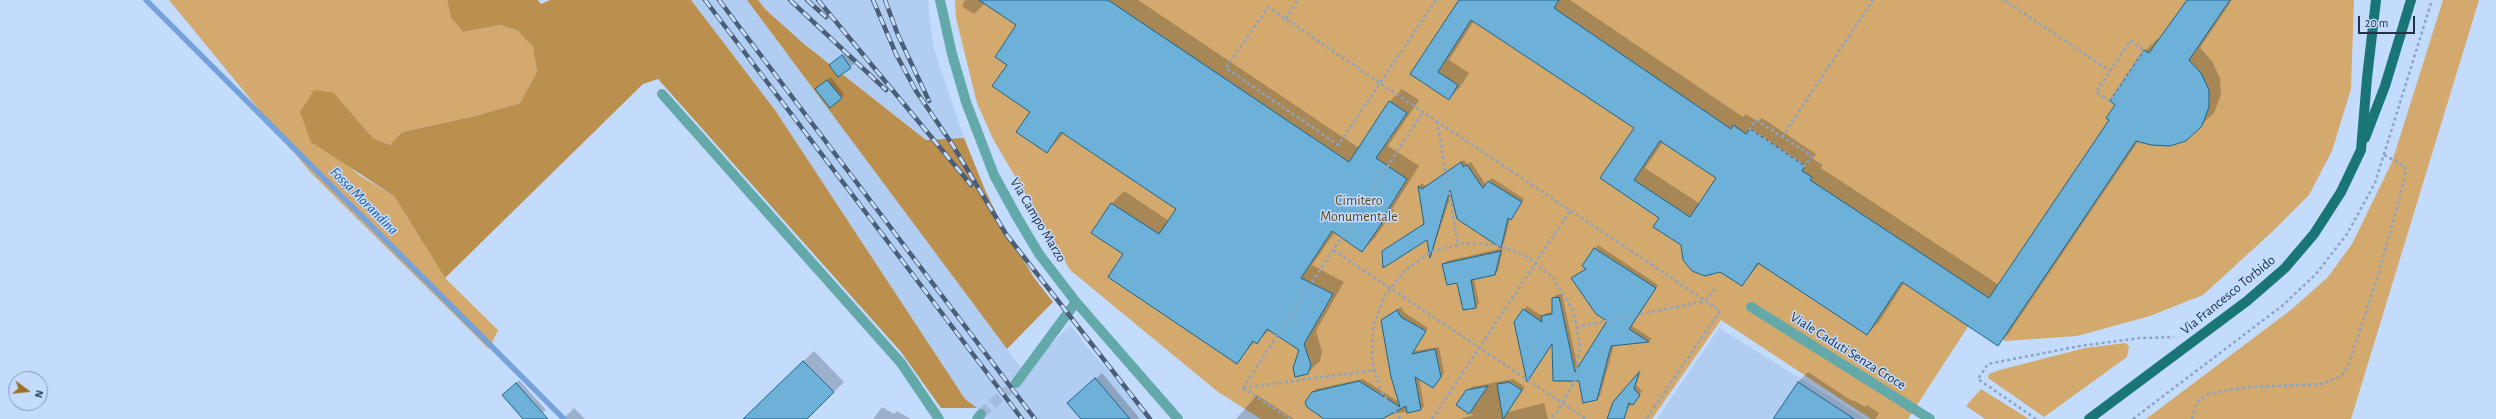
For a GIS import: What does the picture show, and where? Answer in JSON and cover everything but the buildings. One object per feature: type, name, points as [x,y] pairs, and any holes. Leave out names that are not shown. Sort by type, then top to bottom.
[{"type":"main road","name":"Via Francesco Torbido","points":[[2089,419],[2247,301],[2295,257],[2314,234],[2341,192],[2361,150],[2376,0]]},
{"type":"main road","points":[[2361,150],[2385,86],[2411,0]]},
{"type":"street","name":"Via Campo Marzo","points":[[940,0],[952,54],[966,102],[994,175],[1039,254],[1076,302],[1178,419]]},
{"type":"street","points":[[662,94],[901,363],[939,419]]},
{"type":"street","points":[[1016,383],[1076,302]]},
{"type":"street","name":"Viale Caduti Senza Croce","points":[[1751,307],[1930,419]]},
{"type":"path","points":[[1286,19],[1298,0]]},
{"type":"path","points":[[1436,0],[1380,83],[1338,145],[1226,68],[1268,7],[1286,19],[1380,83],[1423,112],[1436,121],[1720,311],[1646,419]]},
{"type":"path","points":[[1782,137],[1873,0]]},
{"type":"path","points":[[2004,0],[2110,71]]},
{"type":"path","points":[[2130,41],[2144,50],[2110,101],[2096,92],[2110,71],[2130,41]]},
{"type":"path","points":[[1243,388],[1423,112]]},
{"type":"path","points":[[1756,120],[1782,137],[1812,156],[1805,166],[1750,130],[1756,120]]},
{"type":"path","points":[[1436,121],[1458,245]]},
{"type":"path","points":[[2192,419],[2197,402],[2208,394],[2248,386],[2321,384],[2342,376],[2349,363],[2378,276],[2405,177],[2405,166],[2384,155]]},
{"type":"path","points":[[1432,419],[1570,210]]},
{"type":"path","points":[[1400,419],[1381,391],[1374,370],[1372,359],[1373,326],[1385,295],[1406,269],[1428,255],[1466,243],[1499,245],[1529,258],[1554,279],[1573,310],[1580,345],[1575,380],[1558,411],[1549,419]]},
{"type":"path","points":[[1333,250],[1586,419]]},
{"type":"path","points":[[1576,327],[1706,301],[1716,287]]},
{"type":"path","points":[[2036,419],[1978,379],[1988,364],[2080,346],[2125,340],[2200,336]]},
{"type":"path","points":[[1243,388],[1374,370]]},
{"type":"path","points":[[1243,388],[1290,419]]},
{"type":"shaded area","points":[[447,0],[538,0],[541,4],[550,0],[691,0],[775,110],[965,399],[977,408],[941,408],[901,352],[658,79],[643,84],[445,278],[394,196],[311,142],[300,112],[314,90],[334,93],[373,138],[390,145],[402,132],[475,116],[520,103],[537,72],[533,47],[518,31],[500,25],[463,32],[451,18]]},
{"type":"shaded area","points":[[691,0],[747,0],[1024,372],[1070,325],[1092,353],[1153,419],[984,419],[977,408],[965,399],[775,110]]},
{"type":"shaded area","points":[[747,0],[758,0],[765,9],[804,44],[926,140],[964,138],[986,192],[1005,231],[1035,279],[1053,302],[1007,349]]},
{"type":"shaded area","points":[[758,0],[928,0],[933,46],[964,138],[927,140],[804,44],[765,9]]},
{"type":"shaded area","points":[[1719,328],[1866,419],[1657,419]]},
{"type":"green space","points":[[169,0],[447,0],[451,18],[463,32],[499,25],[518,31],[533,47],[537,72],[520,103],[475,116],[402,132],[390,145],[373,138],[334,93],[343,162],[359,175],[394,196],[445,278],[498,330],[489,349],[311,173]]},
{"type":"green space","name":"Cimitero Monumentale","points":[[955,0],[2354,0],[2351,89],[2332,151],[2309,195],[2273,231],[2203,295],[2150,316],[2077,336],[2005,341],[1971,322],[1908,419],[1871,419],[1721,320],[1652,419],[1261,419],[1218,392],[1070,270],[993,139],[977,103],[956,18]]},
{"type":"green space","points":[[2443,0],[2479,0],[2351,419],[2146,419],[2292,309],[2328,277],[2352,244],[2392,162]]},
{"type":"green space","points":[[2125,343],[2129,346],[2127,357],[2044,417],[1988,378],[1989,374],[1996,371],[2085,348]]},
{"type":"green space","points":[[1981,389],[2029,419],[1985,419],[1966,406]]},
{"type":"waterway","name":"Fossa Morandina","points":[[146,0],[564,419]]},
{"type":"tunnel","points":[[981,414],[1016,383]]},
{"type":"railway","points":[[705,0],[1022,419]]},
{"type":"railway","points":[[719,0],[1035,419]]},
{"type":"railway","points":[[790,0],[886,90]]},
{"type":"railway","points":[[807,0],[826,17]]},
{"type":"railway","points":[[818,0],[971,185]]},
{"type":"railway","points":[[873,0],[896,54],[916,91],[952,144],[1006,234],[1150,419]]},
{"type":"railway","points":[[885,0],[898,35],[929,101]]}]
